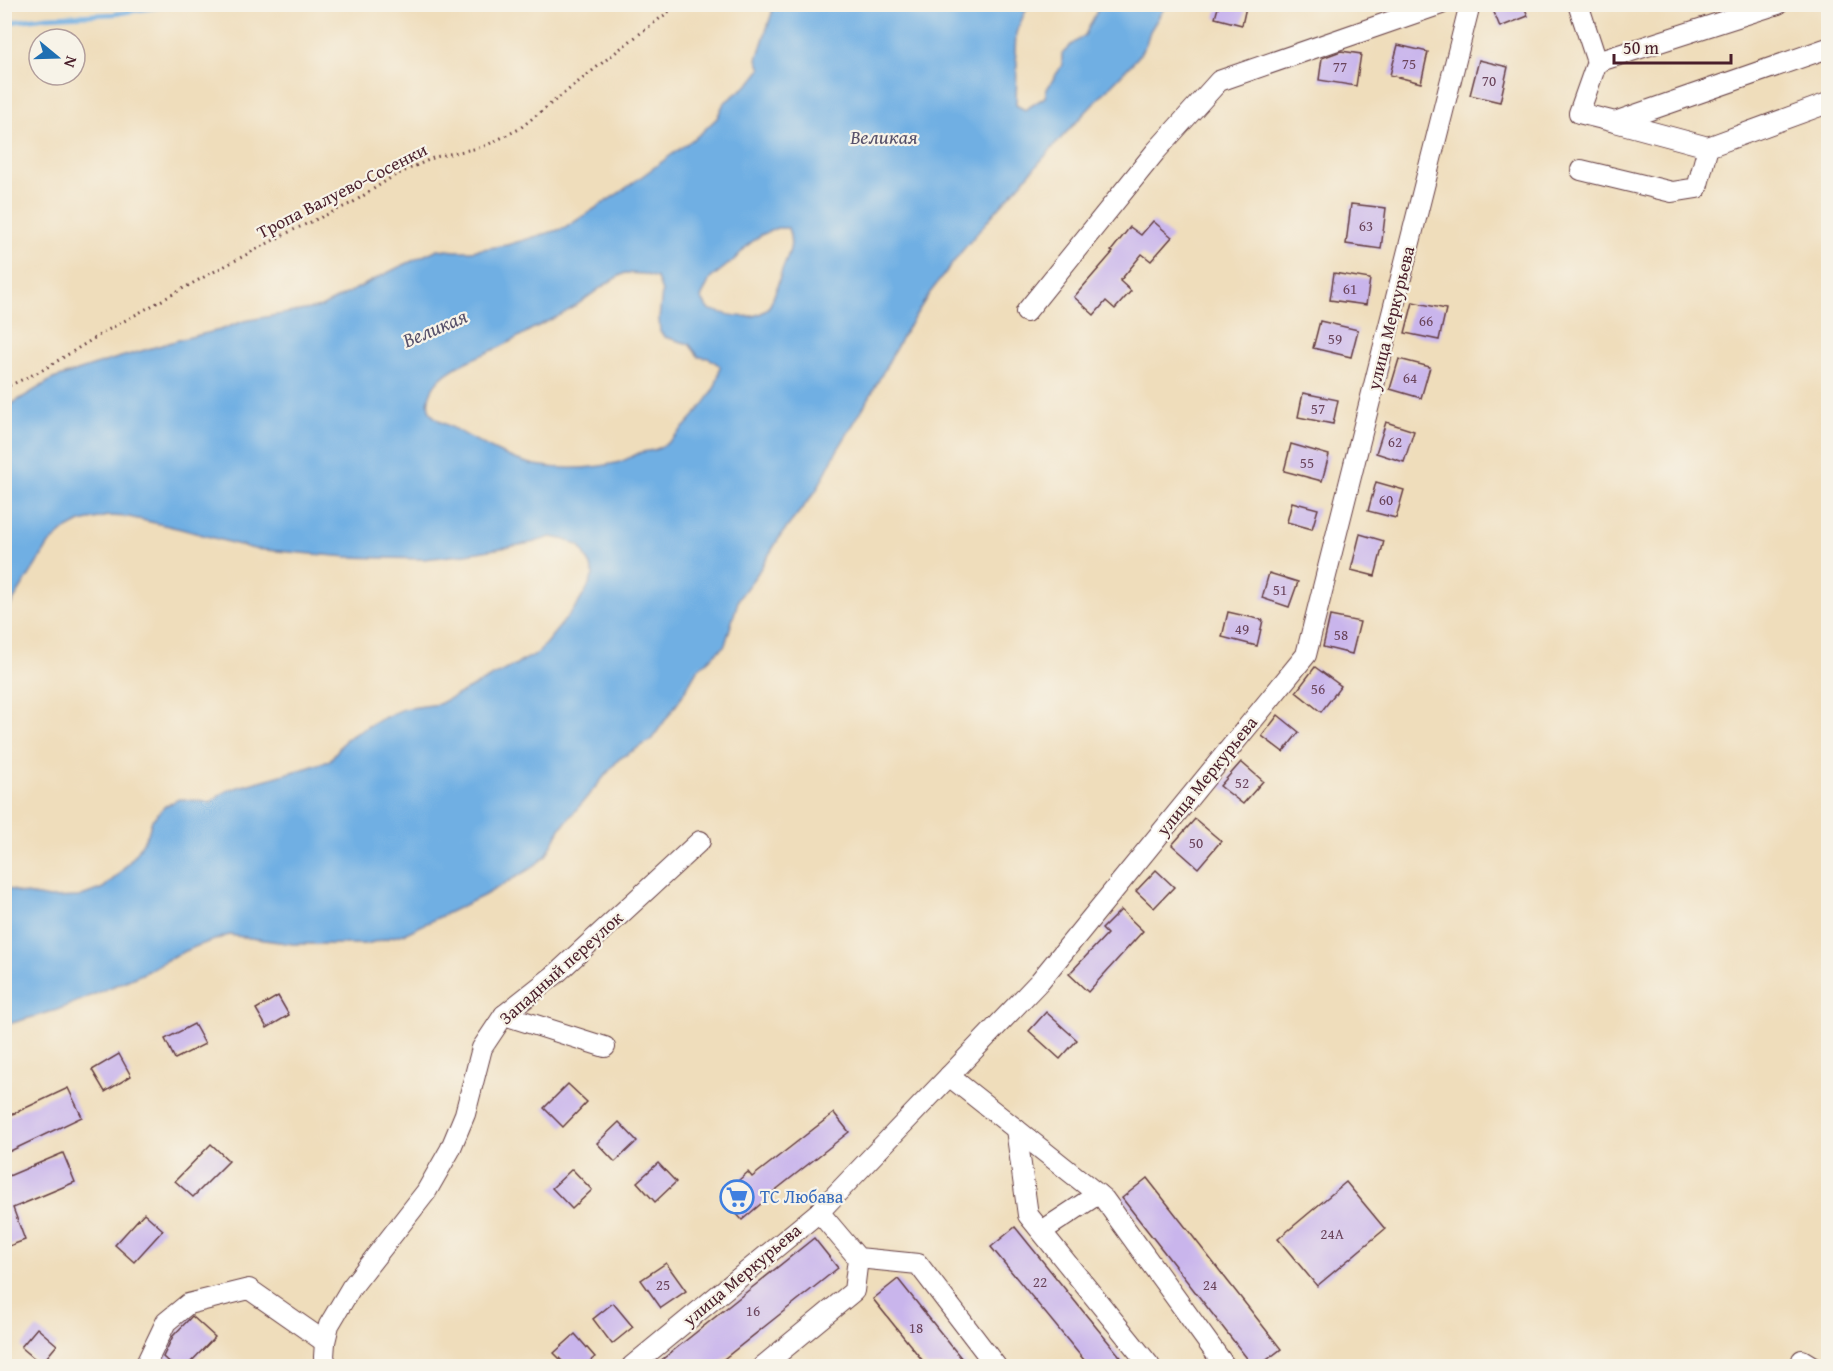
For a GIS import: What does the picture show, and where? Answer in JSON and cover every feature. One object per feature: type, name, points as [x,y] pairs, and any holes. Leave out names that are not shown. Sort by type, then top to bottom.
[{"type":"street","points":[[1026,312],[1156,152],[1219,81],[1393,12],[1441,4]]},
{"type":"street","name":"улица Меркурьева","points":[[632,1366],[819,1212],[1039,982],[1306,655],[1470,4]]},
{"type":"street","points":[[1578,4],[1597,62],[1579,113],[1708,147],[1828,103]]},
{"type":"street","points":[[1597,62],[1778,4]]},
{"type":"street","points":[[1615,122],[1828,48]]},
{"type":"street","points":[[1581,170],[1672,192],[1697,188],[1708,147]]},
{"type":"street","name":"Западный переулок","points":[[327,1366],[324,1357],[329,1324],[351,1288],[426,1192],[450,1150],[465,1114],[482,1048],[504,1015],[557,973],[700,841]]},
{"type":"street","points":[[504,1015],[605,1047]]},
{"type":"street","points":[[949,1076],[1104,1199],[1225,1366]]},
{"type":"street","points":[[1016,1130],[1028,1215],[1150,1366]]},
{"type":"street","points":[[1041,1231],[1098,1194]]},
{"type":"street","points":[[819,1212],[858,1258],[918,1264],[996,1366]]},
{"type":"street","points":[[763,1366],[854,1291],[858,1258]]},
{"type":"street","points":[[145,1366],[166,1322],[188,1304],[249,1289],[325,1342]]},
{"type":"path","name":"Тропа Валуево-Сосенки","points":[[4,388],[42,371],[106,331],[204,277],[291,231],[352,203],[392,177],[435,157],[483,147],[519,129],[679,4]]},
{"type":"water","name":"Великая","points":[[772,5],[1028,5],[1016,33],[1015,52],[1017,62],[1016,105],[1025,110],[1045,97],[1047,89],[1062,65],[1062,54],[1085,35],[1100,5],[1166,5],[1138,57],[995,212],[929,294],[902,337],[816,491],[781,535],[739,598],[725,645],[697,670],[679,701],[651,740],[619,759],[560,829],[546,856],[530,869],[483,896],[404,934],[366,944],[293,944],[229,935],[197,946],[142,974],[57,1010],[5,1025],[5,887],[20,893],[50,898],[79,897],[103,888],[136,854],[148,834],[152,820],[165,806],[179,799],[210,802],[228,790],[330,760],[346,739],[377,721],[403,709],[439,704],[538,653],[578,604],[593,575],[591,566],[580,546],[551,537],[531,543],[424,559],[348,557],[254,549],[129,517],[108,516],[80,522],[65,530],[49,544],[5,614],[5,408],[53,379],[111,360],[220,330],[244,321],[321,307],[438,249],[471,251],[507,245],[565,228],[619,193],[700,134],[717,118],[724,103],[750,83],[761,69],[757,59],[772,13]],"holes":[[[777,228],[788,228],[791,241],[770,305],[757,315],[749,316],[732,315],[708,309],[701,298],[710,279],[761,235]],[[625,273],[644,274],[657,278],[662,292],[660,332],[665,337],[689,344],[699,357],[709,358],[720,366],[714,389],[688,423],[672,439],[655,450],[642,452],[606,465],[586,468],[545,467],[496,451],[440,421],[431,413],[428,407],[432,390],[437,382],[452,369],[562,314]]]},
{"type":"building","points":[[1219,4],[1238,4],[1246,7],[1242,25],[1215,18]]},
{"type":"building","points":[[1507,4],[1523,4],[1528,16],[1500,27],[1493,10]]},
{"type":"building","points":[[1398,45],[1428,52],[1421,83],[1390,75]]},
{"type":"building","points":[[1341,51],[1361,54],[1356,86],[1319,80],[1322,58]]},
{"type":"building","points":[[1479,60],[1508,67],[1500,102],[1470,95]]},
{"type":"building","points":[[1351,204],[1386,208],[1381,249],[1346,244]]},
{"type":"building","points":[[1153,221],[1172,237],[1151,261],[1142,254],[1120,281],[1131,291],[1115,309],[1106,301],[1094,315],[1074,297],[1113,252],[1111,251],[1130,227],[1141,235]]},
{"type":"building","points":[[1334,273],[1370,279],[1366,305],[1330,300]]},
{"type":"building","points":[[1413,302],[1446,309],[1439,340],[1405,333]]},
{"type":"building","points":[[1320,321],[1358,330],[1351,357],[1313,348]]},
{"type":"building","points":[[1399,359],[1430,367],[1421,398],[1390,389]]},
{"type":"building","points":[[1303,393],[1338,400],[1333,424],[1298,417]]},
{"type":"building","points":[[1386,422],[1414,431],[1404,462],[1376,453]]},
{"type":"building","points":[[1291,444],[1329,455],[1322,481],[1284,471]]},
{"type":"building","points":[[1376,482],[1404,490],[1396,518],[1368,511]]},
{"type":"building","points":[[1292,502],[1318,509],[1312,529],[1287,522]]},
{"type":"building","points":[[1360,534],[1384,541],[1375,576],[1351,570]]},
{"type":"building","points":[[1269,573],[1298,582],[1289,607],[1262,598]]},
{"type":"building","points":[[1228,612],[1263,620],[1257,646],[1222,637]]},
{"type":"building","points":[[1330,616],[1360,622],[1352,654],[1323,647]]},
{"type":"building","points":[[1315,667],[1341,686],[1321,712],[1296,692]]},
{"type":"building","points":[[1278,715],[1299,732],[1283,752],[1262,736]]},
{"type":"building","points":[[1241,762],[1263,781],[1243,804],[1220,786]]},
{"type":"building","points":[[1195,819],[1221,841],[1198,868],[1172,845]]},
{"type":"building","points":[[1156,870],[1174,887],[1154,908],[1136,891]]},
{"type":"building","points":[[1121,910],[1143,931],[1088,992],[1069,974],[1107,934],[1102,929]]},
{"type":"building","points":[[278,996],[289,1015],[267,1028],[256,1009]]},
{"type":"building","points":[[1046,1012],[1077,1040],[1060,1059],[1029,1031]]},
{"type":"building","points":[[194,1024],[205,1044],[175,1059],[165,1039]]},
{"type":"building","points":[[119,1054],[131,1076],[105,1092],[92,1070]]},
{"type":"building","points":[[568,1084],[587,1102],[563,1127],[544,1108]]},
{"type":"building","points":[[68,1088],[82,1117],[4,1154],[4,1118]]},
{"type":"building","points":[[834,1113],[849,1132],[768,1196],[742,1220],[721,1196],[748,1172],[752,1177]]},
{"type":"building","points":[[619,1122],[637,1141],[615,1162],[597,1143]]},
{"type":"building","points":[[211,1144],[229,1161],[193,1197],[175,1181]]},
{"type":"building","points":[[63,1153],[75,1182],[13,1208],[25,1240],[4,1248],[4,1178]]},
{"type":"building","points":[[658,1163],[676,1182],[655,1202],[637,1182]]},
{"type":"building","points":[[572,1169],[592,1190],[572,1209],[552,1188]]},
{"type":"building","points":[[1147,1178],[1281,1349],[1259,1366],[1253,1366],[1122,1198]]},
{"type":"building","points":[[1346,1182],[1385,1229],[1317,1286],[1278,1239]]},
{"type":"building","points":[[144,1213],[163,1230],[134,1262],[115,1245]]},
{"type":"building","points":[[1015,1227],[1128,1366],[1089,1366],[991,1247]]},
{"type":"building","points":[[814,1238],[838,1268],[715,1366],[654,1366]]},
{"type":"building","points":[[666,1263],[686,1291],[661,1308],[641,1280]]},
{"type":"building","points":[[898,1279],[968,1366],[927,1366],[873,1299]]},
{"type":"building","points":[[613,1303],[633,1327],[612,1344],[593,1319]]},
{"type":"building","points":[[192,1316],[215,1337],[187,1366],[173,1366],[163,1357],[173,1336]]},
{"type":"building","points":[[37,1328],[57,1345],[41,1364],[21,1347]]},
{"type":"building","points":[[575,1334],[595,1357],[584,1366],[567,1366],[554,1353]]},
{"type":"waterway","points":[[4,23],[47,17],[114,14],[177,4]]},
{"type":"place","name":"ТС Любава","points":[[737,1197]]}]
